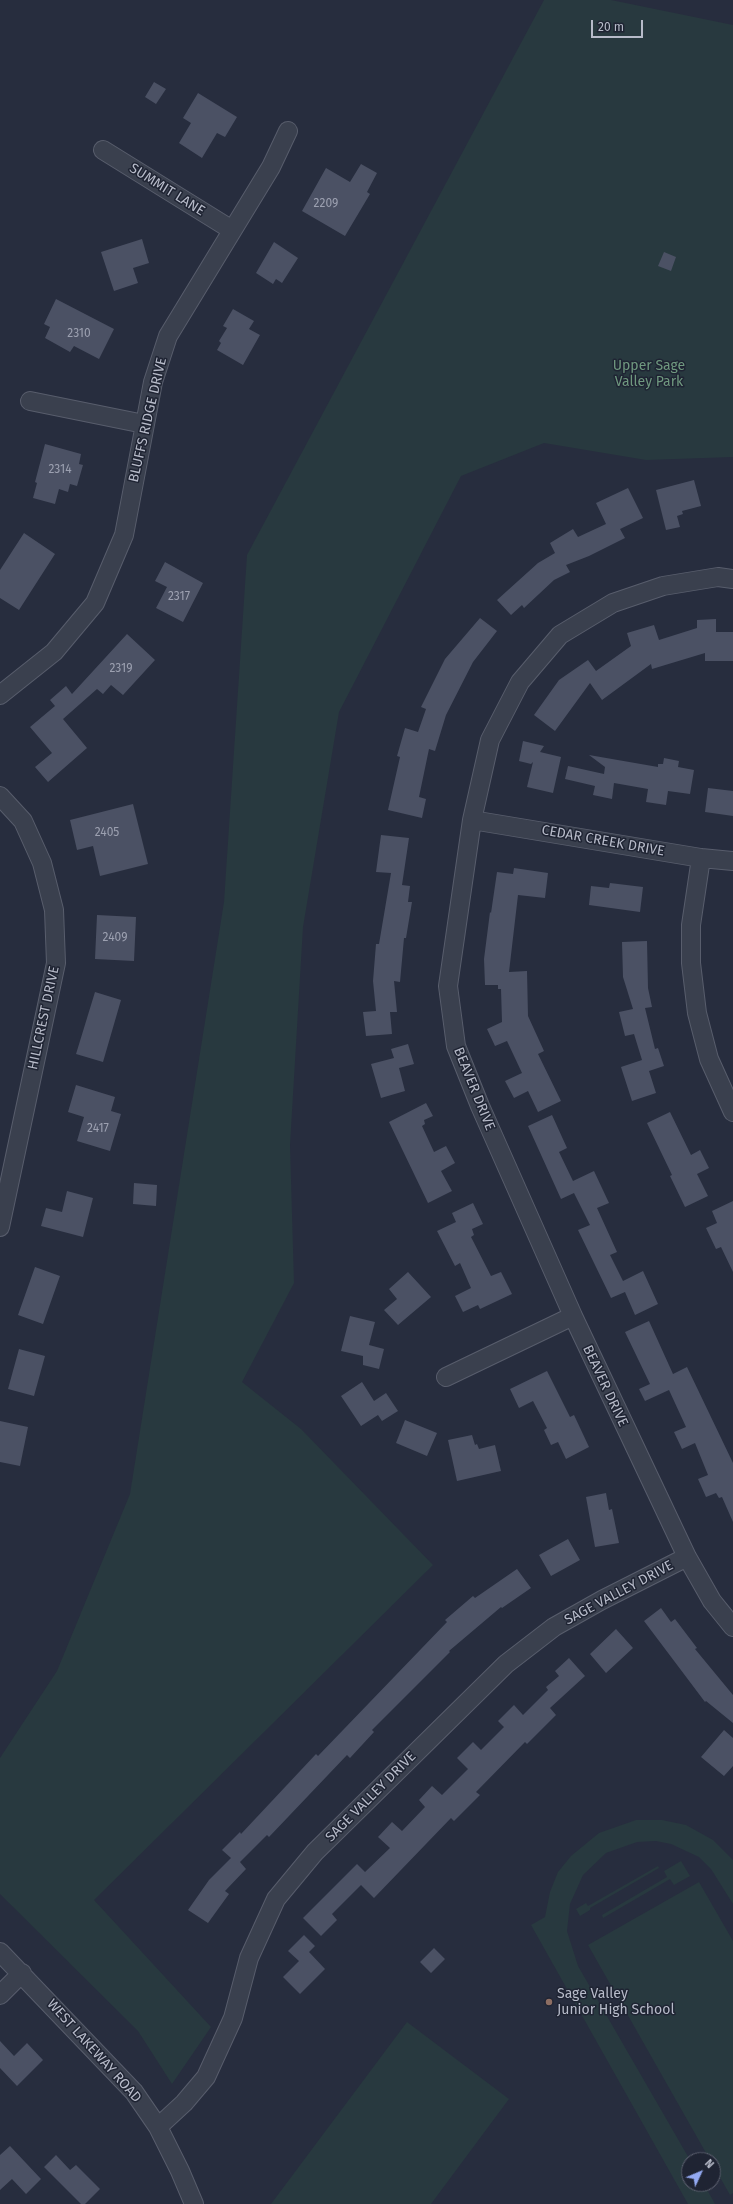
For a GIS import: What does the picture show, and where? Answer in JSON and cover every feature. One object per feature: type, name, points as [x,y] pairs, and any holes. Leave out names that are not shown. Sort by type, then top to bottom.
[{"type":"street","name":"BLUFFS RIDGE DRIVE","points":[[0,695],[54,652],[95,603],[124,536],[153,382],[168,336],[271,167],[288,131]]},
{"type":"street","name":"SUMMIT LANE","points":[[103,150],[232,230]]},
{"type":"street","points":[[30,401],[144,424]]},
{"type":"street","name":"BEAVER DRIVE","points":[[733,579],[718,577],[663,586],[613,603],[560,635],[520,682],[490,740],[472,820],[448,986],[456,1046],[480,1106],[572,1316],[687,1557],[712,1601],[733,1627]]},
{"type":"street","name":"HILLCREST DRIVE","points":[[0,796],[23,821],[42,863],[54,910],[56,963],[0,1227]]},
{"type":"street","name":"CEDAR CREEK DRIVE","points":[[472,820],[701,858],[733,861]]},
{"type":"street","points":[[701,858],[691,925],[691,963],[697,1013],[709,1059],[733,1112]]},
{"type":"street","points":[[446,1377],[572,1316]]},
{"type":"street","name":"SAGE VALLEY DRIVE","points":[[158,2127],[184,2104],[206,2077],[233,2018],[250,1958],[276,1899],[315,1852],[506,1664],[554,1627],[602,1600],[687,1557]]},
{"type":"street","name":"WEST LAKEWAY ROAD","points":[[0,1952],[22,1973],[134,2092],[158,2127],[180,2171],[194,2204]]},
{"type":"street","points":[[0,1995],[22,1973]]},
{"type":"green space","name":"Upper Sage Valley Park","points":[[544,0],[611,0],[733,25],[733,457],[646,460],[544,443],[461,476],[339,712],[303,927],[290,1145],[294,1283],[242,1382],[301,1429],[433,1565],[94,1900],[211,2027],[172,2084],[138,2031],[0,1894],[0,1758],[57,1671],[130,1494],[224,902],[247,555]]},
{"type":"green space","points":[[636,1820],[662,1820],[686,1825],[713,1840],[733,1860],[733,1904],[711,1869],[699,1857],[671,1844],[656,1841],[637,1842],[606,1853],[583,1875],[570,1904],[567,1931],[578,1966],[685,2152],[681,2152],[681,2192],[531,1925],[545,1917],[550,1892],[558,1872],[571,1856],[599,1833]]},
{"type":"green space","points":[[681,1861],[690,1876],[674,1885],[670,1879],[603,1918],[602,1915],[667,1877],[664,1871]]},
{"type":"green space","points":[[658,1866],[659,1868],[590,1908],[590,1910],[580,1916],[576,1909],[586,1903],[588,1906]]},
{"type":"green space","points":[[699,1882],[733,1941],[733,2193],[730,2195],[721,2179],[721,2152],[705,2152],[588,1945]]},
{"type":"green space","points":[[407,2022],[509,2099],[431,2204],[271,2204]]},
{"type":"green space","points":[[681,2192],[708,2192],[715,2204],[688,2204]]},
{"type":"building","points":[[154,82],[166,89],[156,104],[145,97]]},
{"type":"building","points":[[198,93],[237,117],[225,137],[217,133],[202,158],[179,143],[191,123],[183,118]]},
{"type":"building","points":[[361,164],[377,173],[367,192],[370,194],[345,236],[302,211],[326,168],[350,182]]},
{"type":"building","points":[[142,239],[149,263],[133,268],[138,283],[114,291],[101,252]]},
{"type":"building","points":[[274,242],[298,258],[282,283],[276,279],[273,284],[256,273]]},
{"type":"building","points":[[664,252],[676,257],[671,271],[658,266]]},
{"type":"building","points":[[56,299],[114,329],[99,359],[74,346],[70,352],[45,338],[50,327],[44,324]]},
{"type":"building","points":[[233,309],[254,321],[249,329],[260,335],[243,365],[217,350],[221,343],[219,341],[227,328],[223,326]]},
{"type":"building","points":[[45,444],[81,454],[79,464],[83,465],[77,486],[70,484],[68,492],[59,489],[55,504],[33,498],[37,483],[35,482]]},
{"type":"building","points":[[694,480],[701,506],[682,511],[683,514],[677,516],[680,527],[666,530],[656,490]]},
{"type":"building","points":[[628,488],[643,518],[620,529],[625,538],[589,556],[566,565],[570,572],[554,580],[524,608],[522,605],[511,615],[497,600],[538,563],[555,553],[550,543],[573,529],[578,537],[606,524],[596,503]]},
{"type":"building","points":[[24,533],[55,554],[19,610],[0,598],[0,570]]},
{"type":"building","points":[[165,562],[203,583],[183,622],[156,608],[167,587],[155,581]]},
{"type":"building","points":[[480,618],[497,631],[473,662],[446,715],[435,751],[429,749],[419,797],[426,799],[422,818],[388,810],[400,757],[397,756],[405,728],[418,732],[426,709],[421,707],[445,659]]},
{"type":"building","points":[[716,619],[716,632],[733,632],[733,661],[705,661],[705,653],[652,669],[651,664],[602,700],[590,683],[555,731],[534,715],[559,680],[588,660],[596,671],[631,646],[627,633],[654,625],[659,640],[697,628],[697,620]]},
{"type":"building","points":[[127,634],[155,660],[123,695],[111,685],[103,694],[97,689],[63,719],[87,748],[48,782],[35,767],[52,753],[30,727],[55,706],[50,700],[66,686],[72,694]]},
{"type":"building","points":[[523,741],[544,746],[540,752],[561,757],[553,793],[527,787],[533,762],[531,764],[519,761]]},
{"type":"building","points":[[589,755],[658,767],[658,764],[663,764],[664,758],[679,761],[678,767],[694,770],[690,794],[668,791],[666,805],[646,802],[648,789],[614,783],[612,799],[593,795],[595,786],[565,779],[568,766],[604,774],[605,767]]},
{"type":"building","points":[[708,788],[733,791],[733,816],[705,812]]},
{"type":"building","points":[[133,804],[148,864],[100,876],[93,846],[77,850],[70,820]]},
{"type":"building","points":[[381,835],[409,838],[402,885],[410,886],[408,902],[412,902],[406,938],[404,938],[400,982],[394,981],[397,1012],[390,1012],[392,1034],[366,1036],[363,1012],[376,1011],[373,981],[376,944],[379,944],[391,873],[376,872]]},
{"type":"building","points":[[514,868],[548,873],[545,898],[518,895],[509,972],[527,971],[528,1016],[544,1051],[538,1054],[561,1101],[538,1112],[528,1091],[514,1098],[505,1081],[522,1073],[507,1041],[495,1046],[487,1029],[502,1022],[501,989],[498,989],[498,985],[485,985],[484,959],[490,912],[491,913],[497,872],[513,874]]},
{"type":"building","points":[[610,883],[643,887],[640,912],[589,905],[591,886],[609,888]]},
{"type":"building","points":[[97,915],[136,917],[134,961],[95,959]]},
{"type":"building","points":[[647,941],[648,988],[652,1007],[645,1008],[655,1049],[658,1048],[664,1066],[649,1071],[656,1093],[632,1101],[621,1067],[642,1060],[634,1034],[625,1036],[619,1012],[633,1009],[623,977],[622,942]]},
{"type":"building","points":[[95,992],[121,1000],[103,1062],[76,1054]]},
{"type":"building","points":[[408,1044],[414,1064],[399,1068],[405,1091],[381,1098],[371,1064],[394,1058],[391,1049]]},
{"type":"building","points":[[76,1085],[115,1097],[111,1111],[121,1114],[110,1151],[77,1141],[84,1117],[68,1112]]},
{"type":"building","points":[[426,1103],[433,1116],[424,1120],[425,1124],[422,1126],[434,1152],[446,1146],[455,1163],[441,1171],[452,1191],[428,1203],[389,1122]]},
{"type":"building","points":[[670,1112],[691,1155],[700,1150],[709,1168],[697,1174],[708,1196],[685,1207],[670,1176],[672,1175],[647,1123]]},
{"type":"building","points":[[552,1115],[567,1148],[559,1152],[573,1181],[594,1171],[609,1203],[597,1208],[617,1252],[610,1255],[623,1281],[643,1271],[658,1304],[635,1315],[625,1292],[611,1298],[578,1230],[590,1225],[574,1193],[561,1199],[528,1126]]},
{"type":"building","points":[[134,1183],[157,1185],[156,1206],[133,1204]]},
{"type":"building","points":[[67,1191],[93,1198],[83,1237],[41,1226],[46,1208],[62,1212]]},
{"type":"building","points":[[733,1201],[733,1272],[721,1247],[716,1249],[706,1228],[717,1223],[712,1211]]},
{"type":"building","points":[[473,1203],[483,1224],[472,1229],[474,1235],[471,1237],[491,1276],[501,1272],[512,1294],[480,1309],[478,1305],[463,1312],[455,1296],[471,1288],[460,1263],[455,1266],[437,1231],[456,1222],[452,1213]]},
{"type":"building","points":[[35,1267],[60,1276],[43,1324],[18,1315]]},
{"type":"building","points":[[408,1272],[431,1297],[398,1325],[384,1310],[397,1299],[389,1289]]},
{"type":"building","points":[[350,1316],[375,1322],[369,1345],[384,1349],[379,1369],[363,1365],[363,1356],[341,1351]]},
{"type":"building","points":[[649,1321],[673,1374],[687,1367],[733,1463],[733,1522],[722,1497],[719,1498],[716,1493],[706,1497],[698,1479],[708,1475],[695,1443],[682,1449],[674,1432],[686,1427],[669,1390],[645,1401],[639,1389],[650,1384],[625,1332]]},
{"type":"building","points":[[19,1349],[45,1356],[34,1396],[8,1389]]},
{"type":"building","points":[[547,1371],[570,1417],[574,1415],[589,1447],[566,1459],[558,1442],[551,1445],[544,1430],[547,1428],[533,1401],[519,1408],[510,1389]]},
{"type":"building","points":[[362,1382],[374,1401],[386,1393],[398,1411],[382,1421],[378,1415],[361,1426],[341,1396]]},
{"type":"building","points":[[405,1420],[437,1433],[427,1456],[396,1443]]},
{"type":"building","points":[[0,1421],[28,1427],[20,1466],[0,1462]]},
{"type":"building","points":[[472,1435],[475,1445],[477,1444],[479,1449],[495,1445],[501,1471],[457,1481],[448,1440]]},
{"type":"building","points":[[606,1493],[609,1510],[612,1509],[619,1543],[595,1547],[586,1497]]},
{"type":"building","points":[[568,1539],[580,1560],[551,1576],[539,1555]]},
{"type":"building","points":[[517,1569],[531,1588],[502,1608],[501,1607],[449,1651],[450,1652],[372,1730],[374,1732],[350,1758],[347,1755],[269,1837],[267,1835],[240,1862],[246,1869],[225,1891],[229,1894],[208,1923],[188,1910],[209,1880],[231,1858],[222,1850],[240,1832],[241,1834],[316,1754],[318,1756],[447,1622],[445,1620],[473,1596],[475,1598]]},
{"type":"building","points":[[661,1608],[671,1622],[675,1619],[697,1648],[695,1649],[733,1695],[733,1723],[706,1701],[705,1702],[644,1621]]},
{"type":"building","points":[[616,1629],[633,1648],[606,1673],[590,1654]]},
{"type":"building","points":[[569,1658],[585,1676],[550,1708],[556,1715],[527,1744],[525,1742],[476,1792],[480,1795],[454,1821],[451,1818],[374,1898],[361,1885],[332,1914],[337,1920],[321,1936],[303,1918],[357,1864],[365,1872],[390,1848],[378,1837],[392,1822],[402,1831],[425,1807],[419,1800],[432,1786],[442,1795],[468,1769],[457,1758],[473,1742],[481,1750],[504,1727],[498,1721],[514,1705],[523,1715],[548,1690],[546,1687],[559,1676],[555,1671]]},
{"type":"building","points":[[724,1730],[733,1738],[733,1766],[724,1776],[701,1757]]},
{"type":"building","points":[[304,1935],[315,1946],[309,1952],[325,1969],[300,1994],[283,1977],[299,1961],[288,1951]]},
{"type":"building","points":[[434,1948],[445,1959],[431,1973],[420,1962]]},
{"type":"building","points":[[0,2041],[14,2056],[27,2043],[43,2060],[17,2086],[0,2068]]},
{"type":"building","points":[[10,2146],[41,2179],[26,2194],[12,2179],[0,2190],[0,2155]]},
{"type":"building","points":[[56,2155],[70,2170],[76,2165],[100,2189],[85,2204],[81,2204],[44,2167]]},
{"type":"place","name":"Sage Valley Junior High School","points":[[549,2002]]}]
